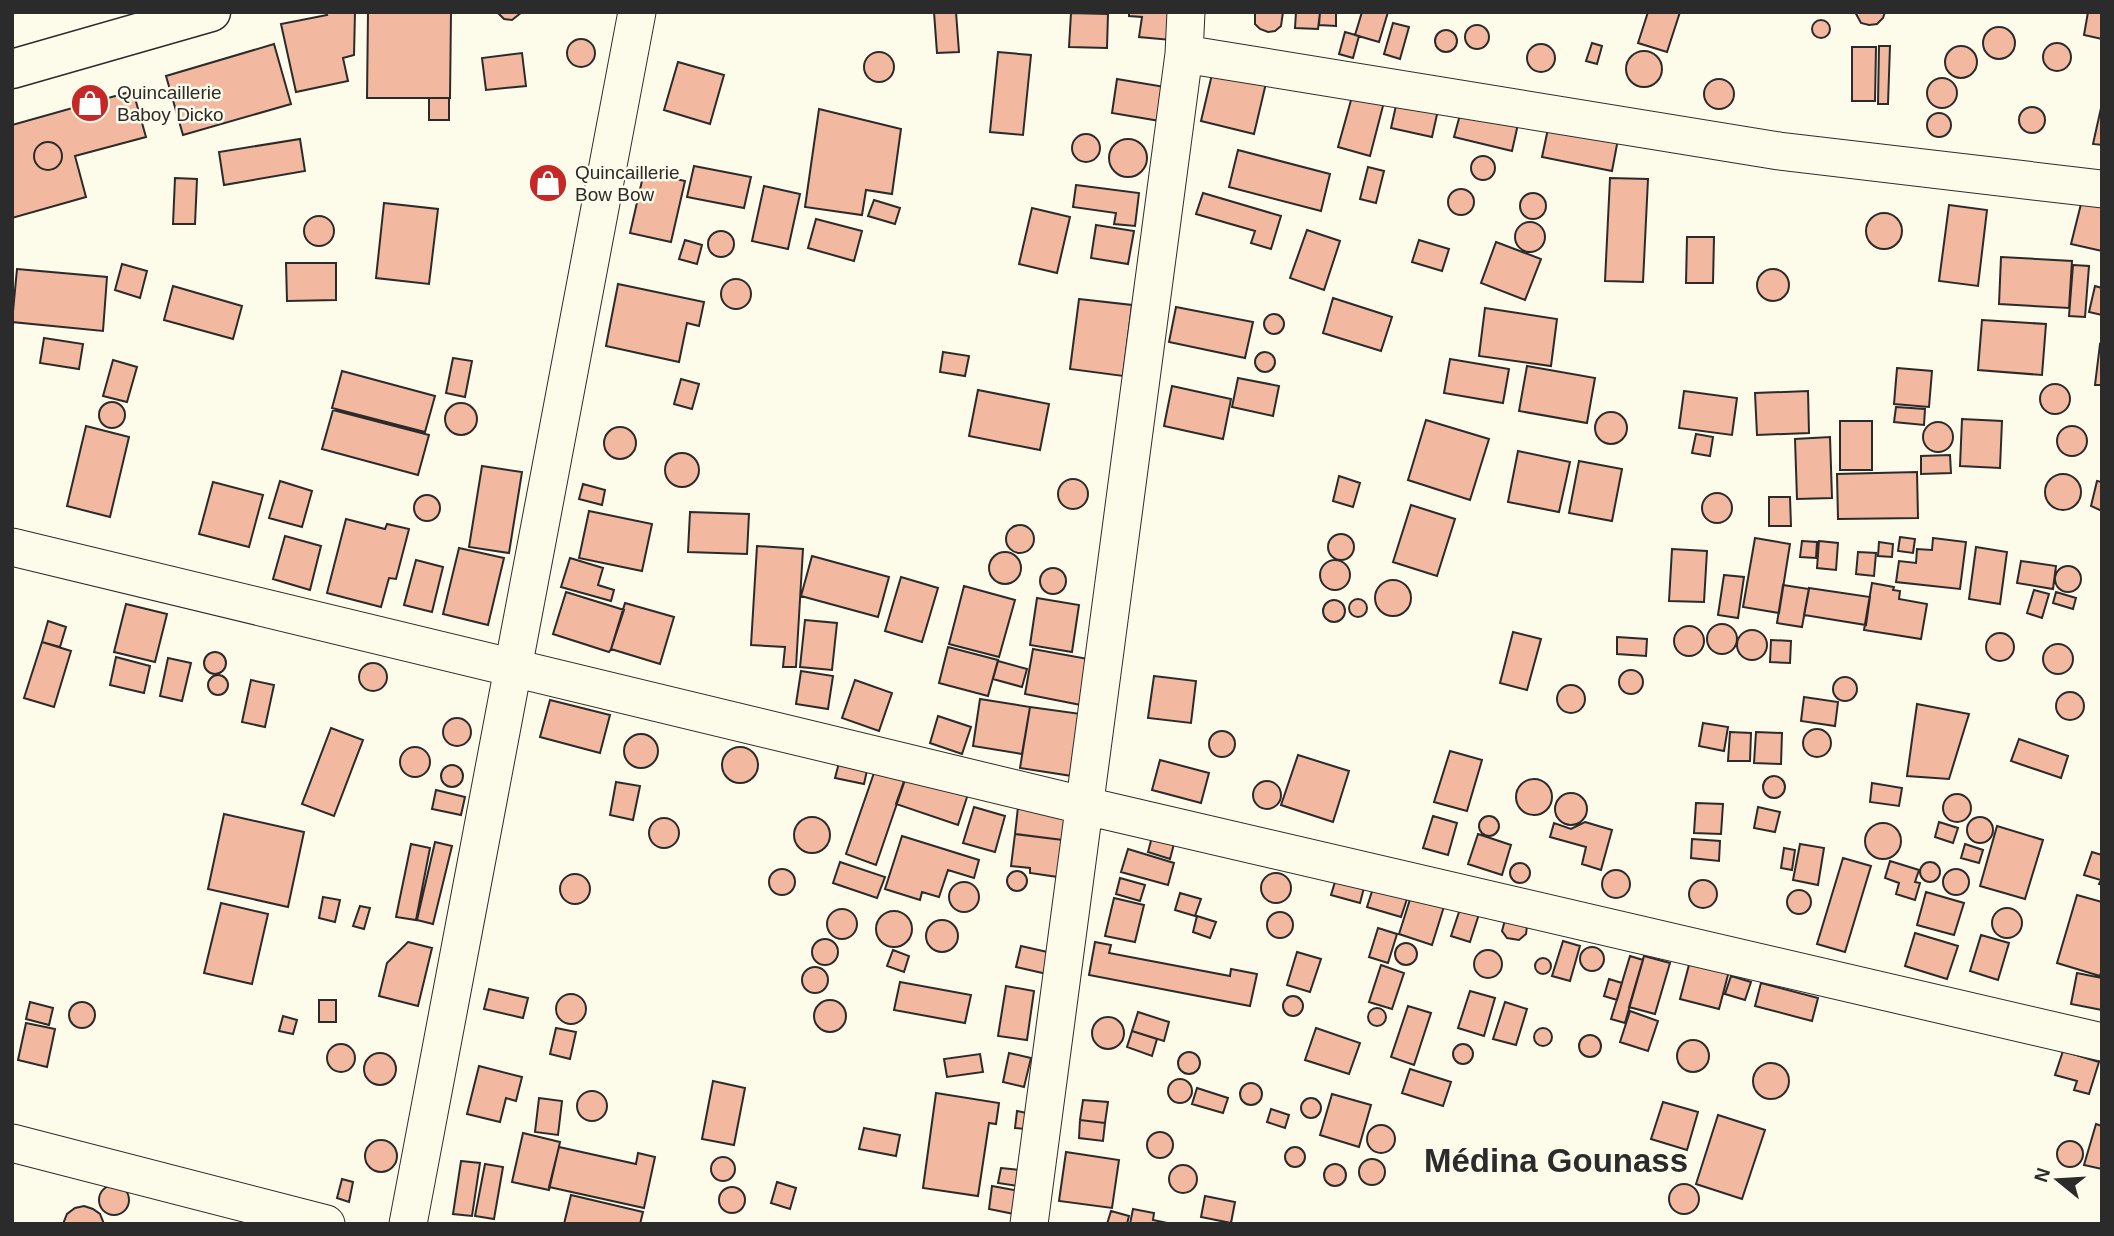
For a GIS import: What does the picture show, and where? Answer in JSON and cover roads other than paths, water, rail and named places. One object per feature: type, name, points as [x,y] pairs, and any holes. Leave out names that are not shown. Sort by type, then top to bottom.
[{"type":"highway","points":[[12,69],[211,12]]},
{"type":"street","points":[[408,1224],[637,12]]},
{"type":"street","points":[[1029,1224],[1184,54],[1186,12]]},
{"type":"street","points":[[1184,54],[1779,151],[2102,189]]},
{"type":"street","points":[[12,547],[1086,806],[2102,1042]]},
{"type":"street","points":[[12,1143],[326,1224]]},
{"type":"place","name":"Quincaillerie Baboy Dicko","points":[[90,103]]},
{"type":"place","name":"Quincaillerie Bow Bow","points":[[548,183]]},
{"type":"district","name":"Médina Gounass","points":[[1556,1160]]}]
